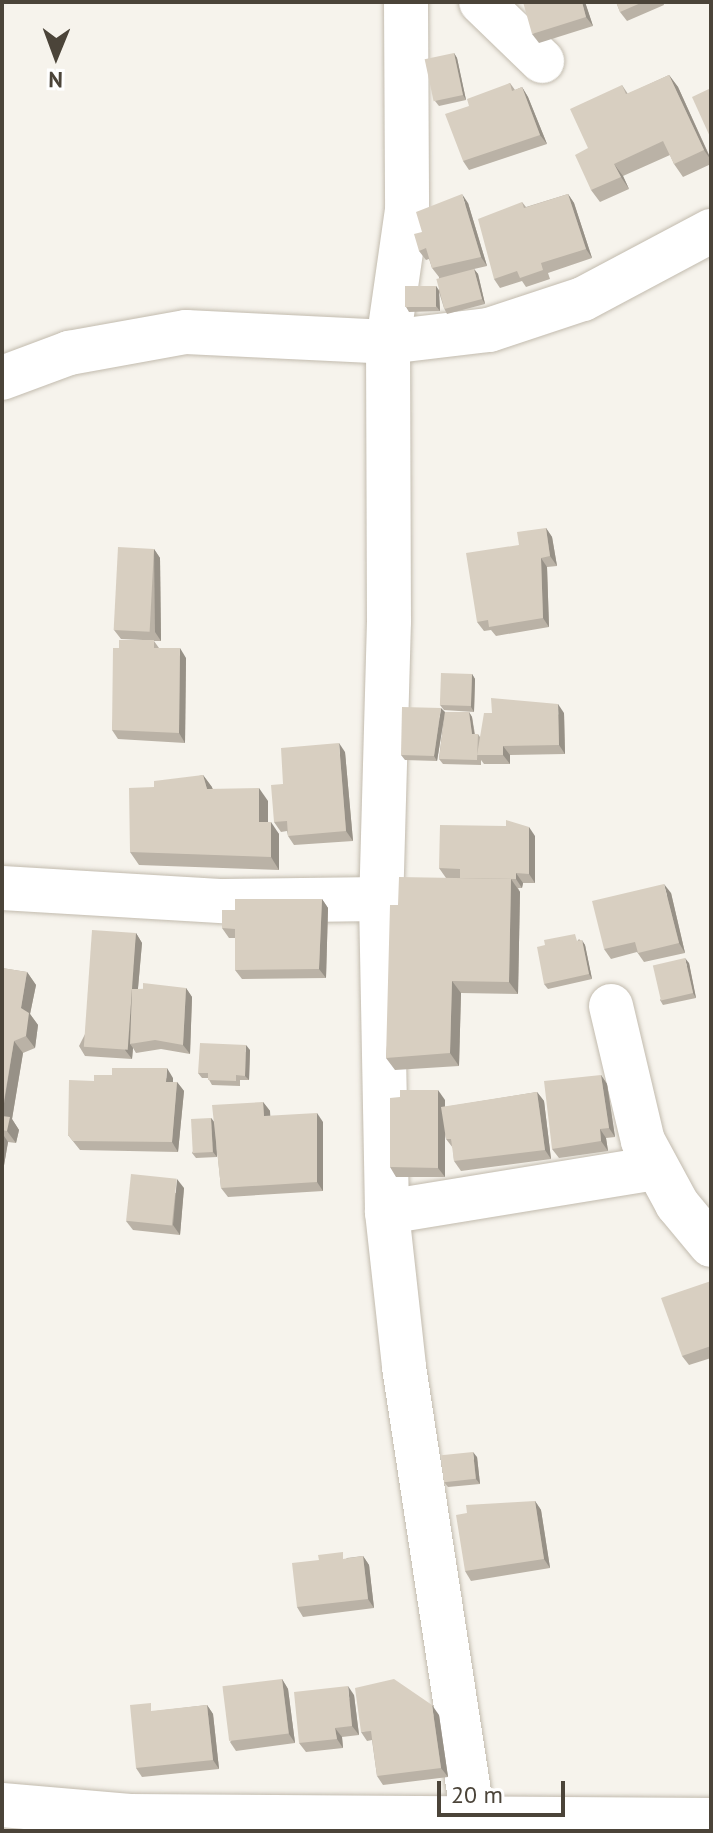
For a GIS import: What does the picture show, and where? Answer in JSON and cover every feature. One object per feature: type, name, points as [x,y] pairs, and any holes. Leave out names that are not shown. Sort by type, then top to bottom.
[{"type":"street","points":[[406,2],[407,210],[388,342],[389,621],[381,899],[387,1212],[404,1367],[475,1825]]},
{"type":"street","points":[[481,2],[542,61]]},
{"type":"street","points":[[2,378],[69,353],[186,332],[388,342],[489,330],[571,303],[711,231]]},
{"type":"street","points":[[2,888],[224,901],[381,899]]},
{"type":"street","points":[[611,1006],[643,1141],[656,1168],[711,1245]]},
{"type":"street","points":[[387,1212],[656,1168]]},
{"type":"street","points":[[2,1805],[130,1816],[475,1825],[711,1820]]},
{"type":"building","points":[[523,2],[582,2],[586,17],[532,34]]},
{"type":"building","points":[[616,2],[643,2],[620,12]]},
{"type":"building","points":[[454,53],[463,95],[434,101],[425,59]]},
{"type":"building","points":[[669,75],[704,150],[674,164],[663,141],[614,164],[621,177],[591,190],[575,155],[588,148],[570,109],[622,85],[626,94]]},
{"type":"building","points":[[510,83],[512,91],[522,87],[540,135],[463,161],[445,114],[469,106],[467,99]]},
{"type":"building","points":[[711,88],[711,139],[692,97]]},
{"type":"building","points":[[462,194],[481,257],[432,268],[426,248],[419,251],[414,234],[422,232],[416,212]]},
{"type":"building","points":[[568,194],[586,249],[541,263],[543,270],[520,278],[517,271],[494,279],[478,219],[522,202],[524,208]]},
{"type":"building","points":[[474,269],[482,299],[444,309],[436,279]]},
{"type":"building","points":[[405,286],[436,286],[436,307],[405,307]]},
{"type":"building","points":[[546,528],[550,556],[541,558],[543,618],[489,627],[488,620],[477,622],[466,553],[519,545],[517,532]]},
{"type":"building","points":[[118,547],[154,549],[150,632],[114,630]]},
{"type":"building","points":[[119,640],[154,640],[154,648],[180,648],[179,733],[112,730],[113,648],[119,648]]},
{"type":"building","points":[[441,673],[472,674],[471,706],[440,705]]},
{"type":"building","points":[[491,698],[558,704],[559,745],[503,746],[503,755],[477,755],[484,713],[492,713]]},
{"type":"building","points":[[402,707],[441,708],[434,756],[401,755]]},
{"type":"building","points":[[445,712],[469,712],[472,734],[478,734],[477,760],[439,759]]},
{"type":"building","points":[[339,743],[346,831],[288,836],[287,821],[274,822],[271,785],[283,784],[281,748]]},
{"type":"building","points":[[203,775],[207,789],[259,788],[259,822],[271,822],[271,857],[130,852],[129,788],[154,787],[154,781]]},
{"type":"building","points":[[506,820],[529,827],[529,874],[516,873],[516,879],[460,878],[460,869],[439,868],[440,825],[506,826]]},
{"type":"building","points":[[399,877],[511,879],[509,982],[452,981],[450,1053],[386,1058],[390,905],[398,905]]},
{"type":"building","points":[[664,884],[679,943],[638,953],[635,942],[604,949],[592,901]]},
{"type":"building","points":[[235,899],[322,899],[319,969],[235,970],[235,929],[222,928],[222,910],[235,910]]},
{"type":"building","points":[[92,930],[136,933],[128,1050],[84,1047]]},
{"type":"building","points":[[575,934],[577,941],[582,940],[589,974],[544,984],[537,947],[545,945],[544,940]]},
{"type":"building","points":[[685,958],[693,993],[661,1001],[653,965]]},
{"type":"building","points":[[2,968],[27,972],[21,1008],[29,1013],[26,1036],[14,1041],[2,1112]]},
{"type":"building","points":[[143,983],[186,988],[183,1045],[155,1040],[130,1044],[132,989],[143,989]]},
{"type":"building","points":[[200,1043],[246,1045],[245,1076],[236,1075],[236,1081],[208,1080],[208,1073],[198,1073]]},
{"type":"building","points":[[112,1068],[167,1068],[166,1082],[177,1082],[172,1142],[73,1141],[68,1135],[69,1080],[94,1081],[94,1075],[112,1075]]},
{"type":"building","points":[[601,1075],[609,1128],[600,1129],[601,1141],[552,1149],[544,1081]]},
{"type":"building","points":[[400,1090],[438,1090],[438,1168],[390,1167],[390,1098],[400,1097]]},
{"type":"building","points":[[537,1092],[545,1150],[454,1161],[451,1139],[446,1139],[441,1107]]},
{"type":"building","points":[[263,1102],[264,1116],[317,1113],[317,1182],[221,1188],[212,1105]]},
{"type":"building","points":[[2,1116],[10,1117],[7,1131],[2,1130]]},
{"type":"building","points":[[211,1118],[213,1152],[193,1153],[191,1119]]},
{"type":"building","points":[[131,1174],[177,1179],[172,1226],[126,1221]]},
{"type":"building","points":[[711,1281],[711,1346],[682,1356],[661,1298]]},
{"type":"building","points":[[473,1452],[476,1479],[444,1482],[441,1455]]},
{"type":"building","points":[[535,1501],[544,1559],[465,1571],[456,1515],[467,1513],[466,1505]]},
{"type":"building","points":[[343,1552],[343,1559],[363,1556],[368,1599],[297,1607],[292,1563],[319,1560],[318,1555]]},
{"type":"building","points":[[282,1679],[289,1734],[229,1741],[222,1686]]},
{"type":"building","points":[[394,1679],[432,1705],[441,1768],[377,1776],[371,1731],[361,1732],[355,1688]]},
{"type":"building","points":[[348,1686],[352,1726],[335,1728],[337,1739],[299,1743],[294,1692]]},
{"type":"building","points":[[151,1703],[151,1711],[207,1705],[213,1760],[136,1768],[130,1705]]}]
